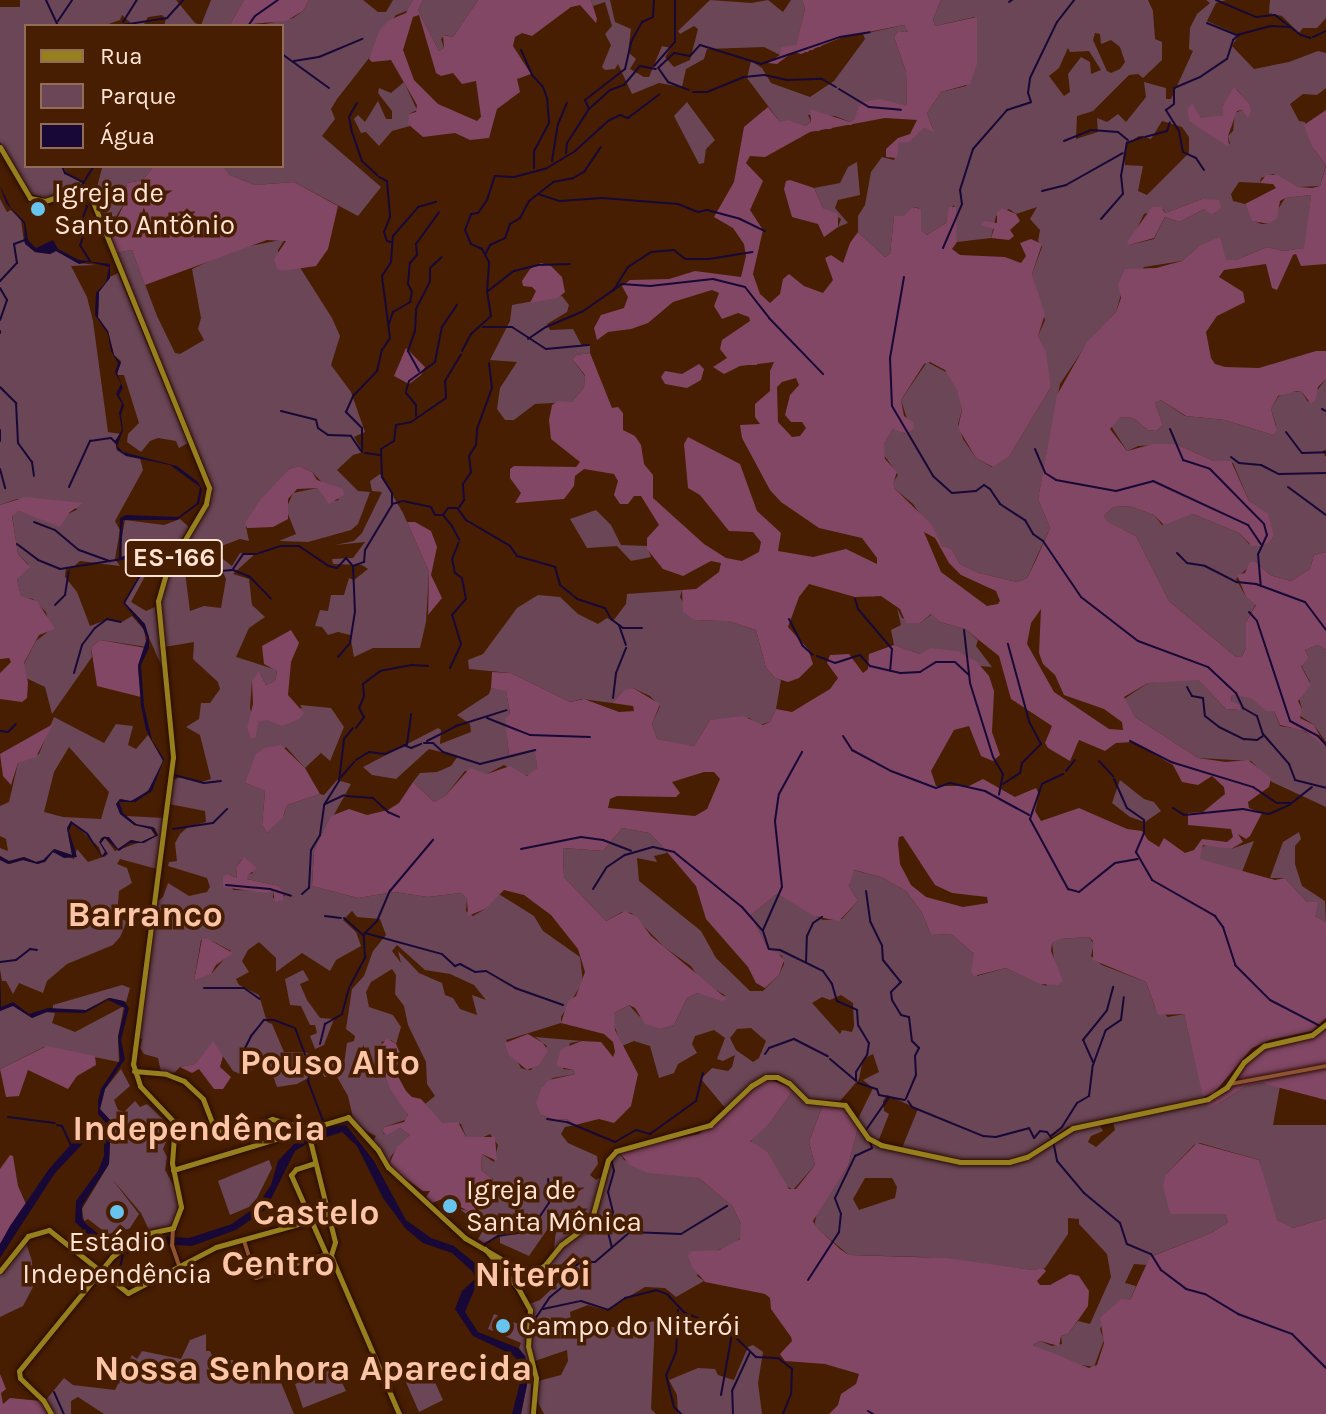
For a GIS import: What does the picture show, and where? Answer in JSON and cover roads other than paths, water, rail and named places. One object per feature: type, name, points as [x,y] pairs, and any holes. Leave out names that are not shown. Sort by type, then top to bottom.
[{"type":"main road","name":"ES-166","points":[[0,147],[30,198],[45,201],[79,190],[91,197],[209,488],[206,504],[167,570],[158,601],[173,757],[133,1070]]},
{"type":"main road","points":[[173,1170],[308,1132],[332,1119],[351,1118],[388,1167],[465,1238],[527,1273],[540,1269],[561,1245],[591,1222],[608,1160],[616,1151],[710,1125],[747,1089],[766,1077],[777,1077],[789,1083],[807,1101],[845,1105],[868,1138],[877,1144],[969,1162],[1023,1159],[1073,1128],[1202,1101],[1230,1084],[1239,1068],[1264,1046],[1312,1035],[1326,1024]]},
{"type":"main road","points":[[133,1070],[143,1074],[171,1075],[184,1081],[203,1099],[213,1125],[220,1131],[253,1127],[272,1119],[308,1132]]},
{"type":"main road","points":[[51,1414],[43,1400],[22,1381],[19,1371],[127,1244],[145,1233],[172,1231],[181,1204],[173,1170],[175,1123],[140,1086],[133,1070]]},
{"type":"main road","points":[[308,1132],[335,1242],[329,1255]]},
{"type":"main road","points":[[315,1163],[292,1171],[310,1220],[329,1255],[397,1414]]},
{"type":"main road","points":[[0,1271],[31,1233],[52,1231],[128,1293],[216,1247],[327,1216]]},
{"type":"main road","points":[[485,1248],[518,1288],[529,1308],[528,1346],[536,1378],[533,1414]]},
{"type":"street","points":[[1230,1084],[1326,1066]]},
{"type":"street","points":[[172,1231],[172,1245],[179,1265]]},
{"type":"street","points":[[244,1241],[256,1278],[329,1255]]},
{"type":"water","points":[[0,186],[11,208],[25,222],[28,240],[36,248],[53,240],[58,249],[79,260],[110,264],[110,278],[99,292],[98,317],[108,331],[114,355],[121,363],[117,373],[123,388],[119,395],[124,405],[121,415],[123,430],[117,446],[123,452],[177,466],[198,482],[202,489],[199,504],[177,520],[123,520],[121,557],[141,551],[150,560],[125,603],[145,624],[149,637],[149,648],[141,665],[144,706],[152,740],[164,759],[152,791],[135,802],[119,802],[123,813],[136,824],[153,827],[158,835],[144,843],[130,843],[119,851],[105,838],[101,843],[108,854],[102,857],[86,834],[72,824],[69,831],[77,857],[64,858],[53,852],[45,862],[37,864],[23,860],[8,864],[0,860],[0,856],[9,861],[24,857],[36,862],[43,860],[54,849],[72,855],[67,828],[71,821],[88,833],[102,856],[105,852],[99,842],[103,837],[109,837],[118,849],[131,840],[141,842],[156,835],[151,829],[134,825],[120,814],[116,804],[120,799],[131,801],[148,791],[163,761],[146,730],[141,706],[138,665],[147,638],[142,626],[123,603],[148,560],[141,554],[125,560],[119,558],[120,518],[126,515],[178,517],[197,503],[200,487],[170,465],[126,456],[117,450],[115,441],[122,430],[119,413],[122,404],[116,394],[121,384],[115,372],[118,363],[111,351],[108,334],[95,315],[96,293],[106,282],[109,267],[89,262],[79,264],[56,251],[50,254],[35,252],[25,244],[24,224],[6,203]]},
{"type":"water","points":[[0,970],[1,1007],[13,1002],[29,1014],[48,1008],[86,1010],[110,998],[124,1001],[129,1008],[121,1040],[125,1059],[105,1089],[100,1109],[111,1121],[109,1164],[82,1206],[82,1218],[86,1224],[101,1236],[128,1247],[158,1236],[189,1238],[232,1224],[257,1206],[271,1185],[278,1161],[294,1144],[331,1126],[346,1125],[374,1161],[406,1220],[431,1238],[454,1246],[482,1269],[485,1280],[476,1286],[465,1312],[478,1332],[518,1348],[525,1356],[529,1375],[521,1414],[512,1414],[523,1371],[520,1363],[513,1355],[473,1336],[455,1309],[462,1291],[475,1279],[473,1272],[452,1253],[423,1243],[405,1228],[383,1198],[357,1146],[342,1132],[308,1143],[295,1151],[266,1209],[236,1230],[192,1246],[160,1244],[127,1254],[94,1240],[75,1222],[76,1201],[98,1171],[104,1156],[104,1137],[93,1133],[55,1173],[0,1258],[0,1244],[49,1169],[81,1133],[95,1126],[108,1125],[98,1114],[98,1101],[101,1089],[120,1060],[118,1037],[125,1008],[108,1000],[85,1013],[47,1012],[32,1018],[13,1006],[0,1011]]},
{"type":"waterway","points":[[46,0],[57,24]]},
{"type":"waterway","points":[[58,21],[72,0]]},
{"type":"waterway","points":[[123,22],[137,0]]},
{"type":"waterway","points":[[129,24],[167,18],[183,0]]},
{"type":"waterway","points":[[249,24],[255,16],[278,0]]},
{"type":"waterway","points":[[589,109],[585,100],[625,69],[631,42],[642,22],[653,17],[654,0]]},
{"type":"waterway","points":[[654,66],[675,42],[675,0]]},
{"type":"waterway","points":[[943,248],[962,204],[960,190],[973,149],[1007,110],[1031,102],[1028,93],[1030,78],[1057,22],[1074,0]]},
{"type":"waterway","points":[[1216,0],[1256,17],[1275,15],[1301,35],[1311,38]]},
{"type":"waterway","points":[[1207,23],[1237,35],[1270,26],[1289,27]]},
{"type":"waterway","points":[[1313,37],[1326,31]]},
{"type":"waterway","points":[[658,68],[674,53],[690,56],[700,45],[761,64],[840,37],[870,32]]},
{"type":"waterway","points":[[1204,170],[1196,158],[1183,152],[1179,131],[1166,110],[1174,104],[1174,88],[1200,77],[1227,59],[1233,40],[1239,35]]},
{"type":"waterway","points":[[294,61],[319,57],[362,39]]},
{"type":"waterway","points":[[521,50],[547,98],[549,123],[534,151],[534,168]]},
{"type":"waterway","points":[[284,55],[329,88]]},
{"type":"waterway","points":[[566,153],[567,143],[589,109],[610,90],[624,85],[640,66],[656,69]]},
{"type":"waterway","points":[[659,69],[668,82],[689,90]]},
{"type":"waterway","points":[[693,92],[707,92],[744,77],[764,75],[787,80],[822,79],[836,87]]},
{"type":"waterway","points":[[839,89],[869,107],[901,110]]},
{"type":"waterway","points":[[462,351],[471,334],[491,316],[487,292],[489,262],[482,249],[471,244],[465,230],[471,214],[478,213],[487,200],[495,176],[514,177],[547,168],[575,151],[608,121],[620,115],[628,118],[659,95]]},
{"type":"waterway","points":[[357,103],[349,117],[352,132],[362,161],[377,175]]},
{"type":"waterway","points":[[552,161],[558,124],[567,103]]},
{"type":"waterway","points":[[1145,137],[1167,131],[1170,122]]},
{"type":"waterway","points":[[1064,141],[1091,130],[1118,132],[1128,140]]},
{"type":"waterway","points":[[1101,219],[1123,194],[1121,176],[1127,143],[1143,137]]},
{"type":"waterway","points":[[486,253],[490,245],[505,238],[510,224],[520,218],[529,201],[553,182],[584,172],[601,147]]},
{"type":"waterway","points":[[1042,191],[1066,185],[1123,153]]},
{"type":"waterway","points":[[63,168],[65,173],[83,182]]},
{"type":"waterway","points":[[82,185],[93,168]]},
{"type":"waterway","points":[[379,177],[387,181],[390,217],[384,232],[387,241],[391,242]]},
{"type":"waterway","points":[[79,194],[87,207],[83,217],[86,230],[80,245],[90,261]]},
{"type":"waterway","points":[[538,194],[560,201],[602,198],[678,204],[698,212],[707,210],[740,219],[765,231]]},
{"type":"waterway","points":[[362,452],[362,428],[346,412],[353,396],[377,371],[382,350],[390,338],[382,276],[391,262],[393,236],[418,207],[436,202]]},
{"type":"waterway","points":[[389,324],[393,312],[410,302],[410,263],[417,255],[416,244],[439,212]]},
{"type":"waterway","points":[[0,281],[17,263],[14,244],[25,240]]},
{"type":"waterway","points":[[613,291],[628,267],[651,252],[674,250],[685,259],[709,259],[752,252]]},
{"type":"waterway","points":[[419,371],[408,351],[415,331],[416,309],[430,281],[430,268],[442,257]]},
{"type":"waterway","points":[[488,291],[514,271],[538,265],[570,264]]},
{"type":"waterway","points":[[904,277],[890,358],[892,406],[933,476],[952,493],[976,491],[984,485],[990,489],[1000,504],[1025,520],[1033,534],[1043,541],[1081,597],[1138,641],[1208,667],[1236,693],[1243,708],[1257,716],[1263,734],[1289,764],[1295,780],[1326,788]]},
{"type":"waterway","points":[[528,339],[546,327],[582,312],[622,284],[650,286],[713,279],[745,287],[769,318],[823,374]]},
{"type":"waterway","points":[[0,288],[7,300],[0,320]]},
{"type":"waterway","points":[[406,391],[409,381],[435,362],[442,327],[457,305]]},
{"type":"waterway","points":[[483,327],[512,327],[546,349],[589,345]]},
{"type":"waterway","points":[[353,566],[364,562],[365,550],[392,505],[392,493],[382,477],[381,449],[394,441],[396,425],[411,422],[446,398],[445,381],[461,354]]},
{"type":"waterway","points":[[458,509],[464,500],[463,484],[471,472],[469,456],[476,445],[477,429],[492,388],[489,363]]},
{"type":"waterway","points":[[0,387],[16,403],[18,443],[32,462],[34,476]]},
{"type":"waterway","points":[[406,393],[416,405],[416,416]]},
{"type":"waterway","points":[[1322,409],[1326,411]]},
{"type":"waterway","points":[[281,411],[316,420],[318,428],[328,435],[351,436],[361,451]]},
{"type":"waterway","points":[[1170,429],[1183,460],[1210,469],[1264,524],[1267,535],[1258,554],[1261,586]]},
{"type":"waterway","points":[[0,430],[0,441]]},
{"type":"waterway","points":[[1286,432],[1302,453],[1326,452]]},
{"type":"waterway","points":[[69,487],[90,441],[111,438],[115,442]]},
{"type":"waterway","points":[[1035,449],[1045,473],[1056,480],[1116,491],[1153,481],[1248,525],[1261,544]]},
{"type":"waterway","points":[[365,453],[380,455]]},
{"type":"waterway","points":[[1231,457],[1239,463],[1261,465],[1279,474],[1326,473]]},
{"type":"waterway","points":[[0,469],[5,488]]},
{"type":"waterway","points":[[1288,487],[1326,515]]},
{"type":"waterway","points":[[392,504],[403,501],[431,507],[435,515],[443,515],[459,539]]},
{"type":"waterway","points":[[443,515],[448,508],[457,508]]},
{"type":"waterway","points":[[458,509],[466,520],[510,546],[517,556],[555,567],[560,585],[577,599],[605,608],[611,619],[623,628],[642,628]]},
{"type":"waterway","points":[[34,522],[55,530],[79,550],[110,561]]},
{"type":"waterway","points":[[450,668],[461,644],[452,615],[466,599],[462,578],[455,573],[452,559],[459,542]]},
{"type":"waterway","points":[[17,544],[38,560],[60,569],[122,559]]},
{"type":"waterway","points":[[259,553],[281,546],[299,546],[329,566],[337,568],[346,558],[352,565]]},
{"type":"waterway","points":[[1177,553],[1187,563],[1205,566],[1237,582],[1256,584],[1305,602],[1326,630]]},
{"type":"waterway","points":[[233,569],[243,554],[257,554]]},
{"type":"waterway","points":[[147,567],[161,572]]},
{"type":"waterway","points":[[338,657],[350,643],[355,612],[353,567]]},
{"type":"waterway","points":[[168,576],[232,570]]},
{"type":"waterway","points":[[233,570],[250,577],[271,599]]},
{"type":"waterway","points":[[55,605],[65,595],[69,571]]},
{"type":"waterway","points":[[855,599],[858,609],[892,649],[890,670]]},
{"type":"waterway","points":[[1249,612],[1257,621],[1290,721],[1318,736],[1326,745]]},
{"type":"waterway","points":[[74,673],[82,645],[95,628],[107,619],[121,622]]},
{"type":"waterway","points":[[789,619],[803,646],[813,655]]},
{"type":"waterway","points":[[619,625],[626,645]]},
{"type":"waterway","points":[[964,630],[970,683],[993,757],[1003,774],[999,795]]},
{"type":"waterway","points":[[1003,784],[1020,773],[1022,763],[1041,744],[1029,721],[1008,644]]},
{"type":"waterway","points":[[613,698],[616,673],[626,648]]},
{"type":"waterway","points":[[817,656],[835,663],[860,655],[870,666],[901,673],[920,672],[936,662],[955,662],[968,674]]},
{"type":"waterway","points":[[356,728],[364,717],[359,708],[364,696],[363,684],[380,671],[412,665],[428,666]]},
{"type":"waterway","points":[[1187,687],[1192,696],[1203,698],[1205,716],[1219,727],[1244,739],[1257,740],[1263,736]]},
{"type":"waterway","points":[[427,741],[456,726],[507,710]]},
{"type":"waterway","points":[[356,760],[369,752],[385,754],[407,744],[411,714]]},
{"type":"waterway","points":[[487,718],[530,735],[590,737]]},
{"type":"waterway","points":[[0,731],[8,732],[16,724]]},
{"type":"waterway","points":[[302,894],[309,888],[311,850],[320,835],[324,805],[339,781],[344,739],[353,728]]},
{"type":"waterway","points":[[843,736],[852,750],[891,771],[936,788],[950,783],[985,791],[1029,815]]},
{"type":"waterway","points":[[1130,741],[1171,762],[1253,787],[1277,803],[1291,803]]},
{"type":"waterway","points":[[424,743],[433,743],[443,752],[480,764],[535,750]]},
{"type":"waterway","points":[[404,745],[411,748],[421,744]]},
{"type":"waterway","points":[[763,930],[782,887],[775,821],[779,794],[802,752]]},
{"type":"waterway","points":[[1066,771],[1075,760]]},
{"type":"waterway","points":[[1099,761],[1113,776]]},
{"type":"waterway","points":[[341,777],[354,762]]},
{"type":"waterway","points":[[1063,774],[1042,784],[1030,819],[1068,889],[1079,892],[1115,863],[1138,859]]},
{"type":"waterway","points":[[174,775],[204,783],[221,781]]},
{"type":"waterway","points":[[1114,779],[1127,808],[1144,820],[1144,833],[1136,852],[1152,880],[1215,916],[1223,927],[1235,965],[1270,1000],[1326,1029]]},
{"type":"waterway","points":[[1173,808],[1184,815],[1243,809],[1269,814],[1289,805],[1312,787]]},
{"type":"waterway","points":[[325,804],[344,795]]},
{"type":"waterway","points":[[346,796],[373,798],[388,812],[399,817]]},
{"type":"waterway","points":[[173,829],[213,823],[227,809]]},
{"type":"waterway","points":[[521,849],[581,837],[603,840],[631,851]]},
{"type":"waterway","points":[[364,934],[377,921],[390,891],[433,840]]},
{"type":"waterway","points":[[593,889],[607,867],[625,855],[653,847],[674,852],[742,907],[763,931],[769,949],[780,950],[823,971],[832,984],[837,1001],[857,1010],[858,1025],[869,1043],[867,1055],[856,1072],[856,1081]]},
{"type":"waterway","points":[[226,885],[270,889],[291,896]]},
{"type":"waterway","points":[[866,891],[870,921],[882,946],[883,960],[901,982],[891,992],[892,1000],[901,1015],[909,1017],[912,1041],[919,1048],[915,1056],[916,1075],[906,1099]]},
{"type":"waterway","points":[[325,916],[341,918]]},
{"type":"waterway","points":[[806,962],[807,936],[813,923],[822,917]]},
{"type":"waterway","points":[[344,918],[364,936]]},
{"type":"waterway","points":[[365,933],[442,954],[455,966],[460,964],[475,972],[486,971],[515,988],[563,1005]]},
{"type":"waterway","points":[[350,986],[365,958],[364,937]]},
{"type":"waterway","points":[[0,962],[16,960],[30,949],[37,950]]},
{"type":"waterway","points":[[1093,1062],[1083,1040],[1107,1010],[1113,987]]},
{"type":"waterway","points":[[204,988],[244,988],[260,999]]},
{"type":"waterway","points":[[320,1044],[325,1024],[342,1014],[349,988]]},
{"type":"waterway","points":[[1051,1136],[1062,1127],[1077,1103],[1089,1096],[1093,1065],[1106,1030],[1121,1020],[1124,997]]},
{"type":"waterway","points":[[246,1063],[244,1050],[251,1036],[264,1020],[274,1020],[295,1028],[311,1070]]},
{"type":"waterway","points":[[765,1054],[769,1048],[794,1039],[828,1056]]},
{"type":"waterway","points":[[314,1058],[308,1081],[323,1121]]},
{"type":"waterway","points":[[830,1059],[855,1080]]},
{"type":"waterway","points":[[547,1119],[567,1122],[615,1142],[636,1130],[650,1134],[696,1101],[703,1073]]},
{"type":"waterway","points":[[858,1083],[877,1089],[879,1095],[905,1100]]},
{"type":"waterway","points":[[866,1130],[889,1097]]},
{"type":"waterway","points":[[908,1101],[912,1107],[983,1136],[996,1137],[1029,1128],[1034,1138],[1040,1131],[1047,1132],[1053,1140],[1057,1161],[1084,1193],[1120,1223],[1127,1244],[1151,1254],[1161,1270],[1186,1289],[1205,1294],[1238,1314],[1292,1334],[1326,1368]]},
{"type":"waterway","points":[[8,1117],[55,1123]]},
{"type":"waterway","points":[[57,1125],[62,1126],[71,1145]]},
{"type":"waterway","points":[[808,1280],[839,1232],[841,1214],[835,1198],[855,1156],[872,1148],[870,1142]]},
{"type":"waterway","points":[[611,1159],[614,1171],[608,1192],[613,1212],[608,1232],[612,1248]]},
{"type":"waterway","points":[[485,1244],[498,1236],[530,1231],[549,1203],[548,1179]]},
{"type":"waterway","points":[[571,1269],[581,1262],[595,1262],[630,1232],[681,1234],[727,1206]]},
{"type":"waterway","points":[[118,1276],[123,1254]]},
{"type":"waterway","points":[[533,1322],[550,1297],[565,1285],[571,1271]]},
{"type":"waterway","points":[[543,1309],[581,1301],[608,1310],[625,1298],[656,1290],[667,1294],[685,1313],[728,1330]]},
{"type":"waterway","points":[[677,1324],[678,1310]]},
{"type":"waterway","points":[[677,1327],[676,1352],[666,1375],[674,1407],[681,1414]]},
{"type":"waterway","points":[[731,1333],[756,1357],[778,1358],[792,1369],[791,1394],[783,1414]]},
{"type":"waterway","points":[[721,1395],[732,1334]]},
{"type":"waterway","points":[[733,1414],[732,1391],[750,1352]]},
{"type":"waterway","points":[[54,1392],[64,1414]]},
{"type":"waterway","points":[[868,1411],[873,1414]]},
{"type":"place","name":"Igreja de Santo Antônio","points":[[38,209]]},
{"type":"place","name":"Igreja de Santa Mônica","points":[[450,1206]]},
{"type":"place","name":"Estádio Independência","points":[[117,1212]]},
{"type":"place","name":"Campo do Niterói","points":[[503,1326]]},
{"type":"district","name":"Barranco","points":[[145,915]]},
{"type":"district","name":"Pouso Alto","points":[[330,1063]]},
{"type":"district","name":"Independência","points":[[199,1129]]},
{"type":"district","name":"Castelo","points":[[316,1213]]},
{"type":"district","name":"Centro","points":[[278,1264]]},
{"type":"district","name":"Niterói","points":[[533,1275]]},
{"type":"district","name":"Nossa Senhora Aparecida","points":[[313,1369]]}]
